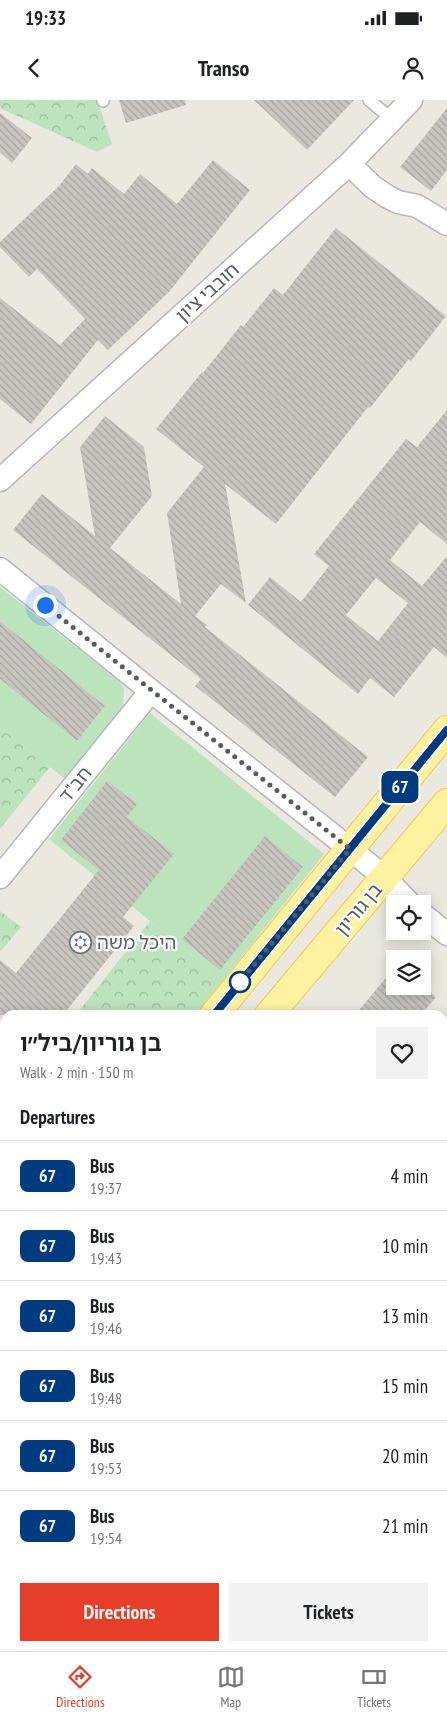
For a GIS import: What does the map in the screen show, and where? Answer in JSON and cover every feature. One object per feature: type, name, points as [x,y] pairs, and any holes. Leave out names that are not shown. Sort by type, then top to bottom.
[{"type":"main road","points":[[218,1010],[447,730]]},
{"type":"main road","name":"בן גוריון","points":[[273,1010],[447,803]]},
{"type":"street","name":"חובבי ציון","points":[[0,480],[348,164],[411,100]]},
{"type":"street","points":[[348,164],[373,187],[388,197],[398,202],[418,206],[447,224]]},
{"type":"street","points":[[0,569],[350,849],[385,878],[401,895]]},
{"type":"street","name":"חב\"ד","points":[[0,877],[151,691]]},
{"type":"street","points":[[431,921],[447,934]]},
{"type":"lane","points":[[369,100],[393,120]]},
{"type":"green space","points":[[0,100],[97,100],[112,144],[97,152],[0,108]]},
{"type":"green space","points":[[0,587],[119,681],[124,689],[123,707],[65,779],[0,727],[0,679],[77,741],[105,706],[0,621]]},
{"type":"green space","points":[[150,713],[324,854],[223,980],[49,839]]},
{"type":"green space","points":[[0,727],[50,767],[0,829]]},
{"type":"green space","points":[[0,911],[21,927],[1,951],[0,951]]},
{"type":"green space","points":[[150,921],[223,980],[199,1010],[80,1010]]},
{"type":"building","points":[[119,100],[185,100],[186,105],[126,123]]},
{"type":"building","points":[[254,100],[354,100],[307,150]]},
{"type":"building","points":[[447,108],[447,170],[431,191],[400,167]]},
{"type":"building","points":[[0,113],[32,138],[12,163],[0,152]]},
{"type":"building","points":[[213,160],[250,190],[169,292],[108,350],[98,340],[31,424],[0,399],[0,298],[60,345],[85,319],[37,269],[29,277],[0,247],[0,242],[59,186],[76,164],[88,174],[92,168],[124,194],[140,174],[177,204]]},
{"type":"building","points":[[336,228],[446,316],[411,361],[409,359],[370,408],[368,407],[276,524],[225,484],[246,603],[221,584],[195,616],[207,625],[205,627],[368,757],[335,797],[195,686],[201,679],[13,530],[42,494],[95,536],[80,447],[105,416],[144,447],[152,496],[110,548],[181,604],[167,513],[204,467],[156,429],[241,325],[243,327],[274,288],[283,295]]},
{"type":"building","points":[[447,410],[447,544],[420,522],[390,560],[422,586],[447,556],[447,658],[434,647],[394,697],[370,678],[358,694],[248,605],[270,577],[301,602],[329,566],[314,554],[406,439],[417,447]],"holes":[[[376,578],[408,603],[378,641],[346,615]]]},
{"type":"building","points":[[0,621],[105,706],[77,741],[0,679]]},
{"type":"building","points":[[107,781],[137,804],[127,817],[174,854],[123,917],[134,926],[67,1010],[0,1010],[0,960],[16,973],[99,870],[61,840]]},
{"type":"building","points":[[265,836],[303,867],[220,970],[182,939]]},
{"type":"building","points":[[386,978],[386,995],[431,995],[431,993],[436,997],[425,1010],[359,1010]]},
{"type":"bus line","name":"67","points":[[218,1010],[447,730]]},
{"type":"place","name":"היכל משה","points":[[81,942]]},
{"type":"route","points":[[45,605],[350,849],[240,982]]}]
